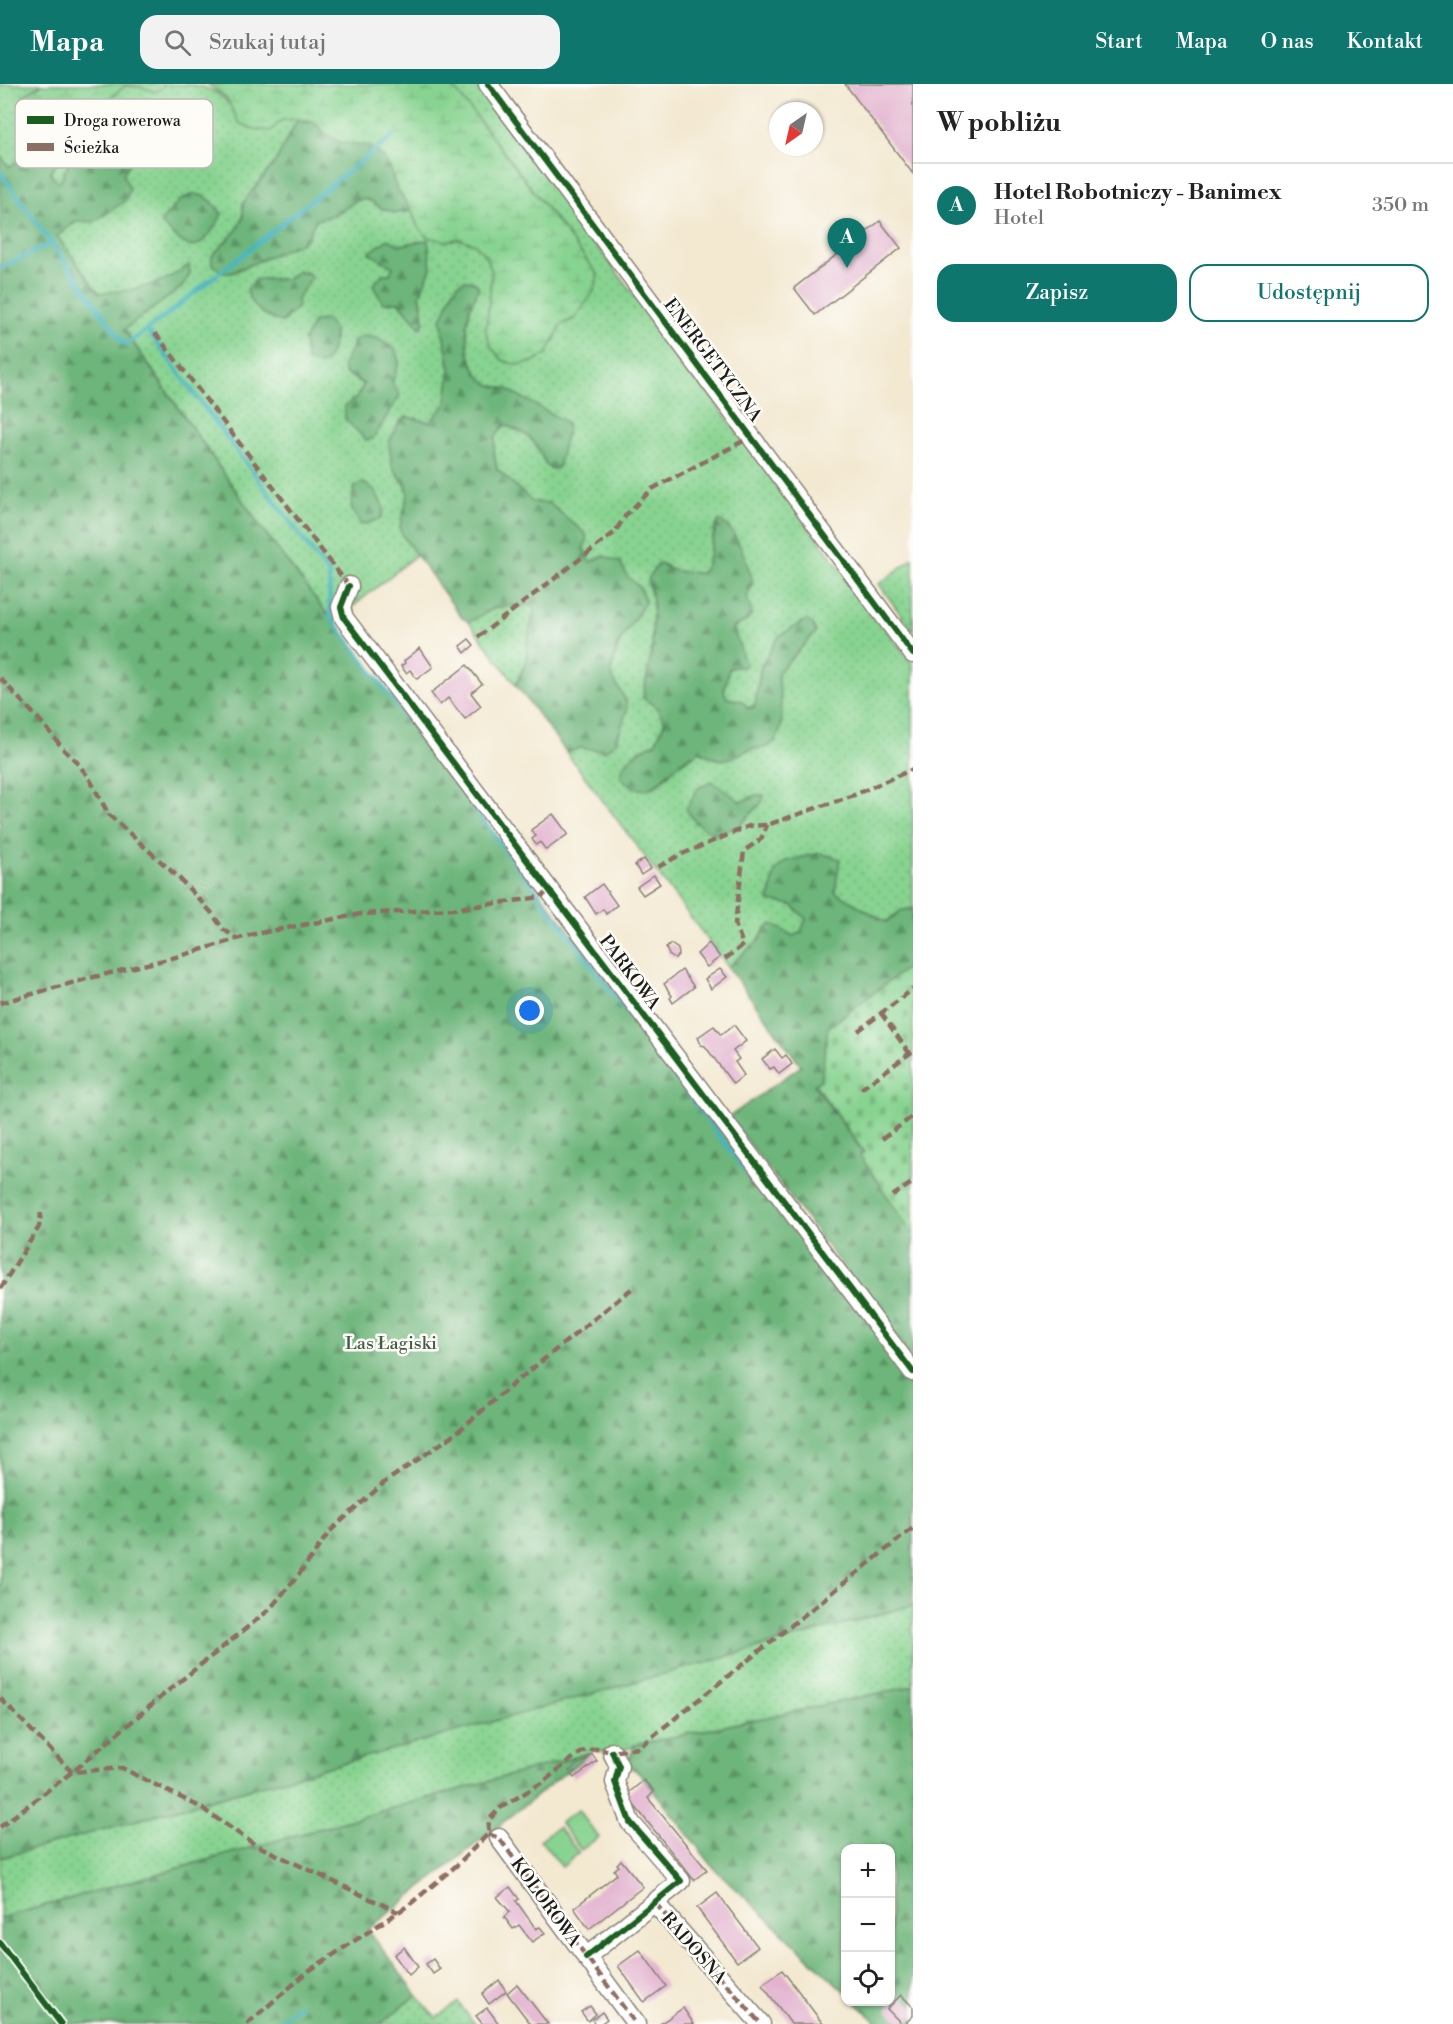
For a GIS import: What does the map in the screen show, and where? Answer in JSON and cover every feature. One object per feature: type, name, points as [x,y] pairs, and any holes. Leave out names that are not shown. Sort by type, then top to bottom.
[{"type":"street","name":"ENERGETYCZNA","points":[[488,84],[913,654]]},
{"type":"street","name":"PARKOWA","points":[[349,586],[341,607],[344,618],[913,1372]]},
{"type":"street","name":"RADOSNA","points":[[612,1752],[619,1766],[615,1782],[630,1822],[681,1881],[655,1903],[761,2024]]},
{"type":"street","name":"KOLOROWA","points":[[499,1838],[636,2024]]},
{"type":"street","points":[[586,1957],[655,1903]]},
{"type":"green space","points":[[0,84],[42,84],[24,96],[26,99],[15,99],[15,163],[9,167],[0,155]]},
{"type":"green space","points":[[42,84],[165,84],[157,92],[141,87],[125,86],[109,99],[24,99],[23,96]]},
{"type":"green space","points":[[165,84],[195,85],[212,90],[233,109],[282,120],[298,119],[275,162],[243,203],[243,218],[236,231],[212,256],[231,273],[300,243],[306,239],[316,220],[337,214],[355,201],[362,199],[369,200],[395,213],[412,211],[417,225],[443,241],[460,239],[475,243],[485,255],[492,271],[486,332],[502,360],[517,365],[532,362],[555,339],[561,325],[575,318],[594,291],[598,275],[451,84],[475,84],[913,665],[913,909],[902,910],[886,922],[834,892],[839,859],[769,900],[792,905],[806,919],[801,932],[793,936],[765,928],[760,939],[728,967],[566,752],[581,748],[605,751],[626,701],[610,674],[619,643],[645,602],[640,588],[628,577],[620,562],[590,563],[583,548],[549,503],[533,503],[497,469],[494,453],[495,437],[504,425],[528,435],[550,469],[507,389],[488,384],[475,369],[471,360],[467,340],[468,319],[479,287],[458,284],[441,320],[450,369],[446,404],[430,422],[407,417],[392,466],[407,487],[408,495],[400,527],[416,555],[333,623],[263,530],[124,329],[182,287],[188,266],[157,283],[99,294],[56,235],[129,189],[123,175],[127,168],[213,168],[213,99],[108,99],[125,86],[141,87],[157,92]],"holes":[[[370,252],[431,268],[420,294],[424,322],[420,327],[399,302],[383,303],[373,285],[383,274],[390,274],[393,267]],[[299,271],[297,299],[257,279],[287,279]],[[399,362],[392,383],[357,397],[364,384],[345,373]],[[715,527],[753,582],[747,597],[747,621],[733,627],[745,666],[729,668],[724,691],[727,698],[742,701],[747,708],[755,706],[761,666],[816,632],[777,673],[782,714],[779,735],[774,742],[766,747],[750,749],[724,760],[700,751],[679,764],[656,786],[637,751],[655,743],[665,721],[657,708],[643,698],[652,649],[653,600],[648,583],[650,574],[660,563],[674,571],[700,574],[706,569]],[[711,781],[741,802],[756,795],[764,796],[695,823]]]},
{"type":"green space","points":[[208,84],[451,84],[598,275],[594,291],[575,318],[561,325],[547,354],[532,362],[517,365],[502,360],[491,347],[486,332],[492,271],[485,255],[475,244],[460,239],[443,241],[427,237],[417,225],[412,211],[395,185],[391,169],[382,156],[370,146],[339,142],[314,122],[298,119],[282,120],[270,131],[254,129],[239,123],[227,99]]},
{"type":"green space","points":[[298,119],[314,122],[325,133],[370,146],[380,153],[391,169],[395,185],[412,211],[395,213],[369,200],[355,201],[337,214],[316,220],[306,239],[300,243],[231,273],[223,273],[212,264],[212,256],[236,231],[243,218],[243,203],[275,162]]},
{"type":"green space","name":"Las Łagiski","points":[[0,155],[9,167],[15,163],[15,168],[53,168],[50,173],[60,182],[67,168],[127,168],[123,175],[130,189],[125,201],[94,222],[76,221],[57,236],[99,293],[157,283],[189,265],[190,274],[182,287],[124,330],[263,530],[913,1380],[913,1605],[0,1858]]},
{"type":"green space","points":[[48,168],[67,168],[60,182],[54,179]]},
{"type":"green space","points":[[192,194],[206,197],[222,214],[205,240],[195,246],[186,245],[160,223],[179,201]]},
{"type":"green space","points":[[388,239],[400,245],[428,240],[431,268],[420,294],[424,322],[420,328],[399,302],[383,303],[373,285],[383,274],[390,274],[393,267],[369,253]]},
{"type":"green space","points":[[299,271],[306,272],[312,277],[297,299],[298,307],[282,322],[270,318],[255,306],[248,295],[247,289],[257,279],[286,279]]},
{"type":"green space","points":[[465,280],[473,281],[479,287],[469,310],[467,326],[468,352],[477,374],[490,385],[507,389],[564,421],[568,427],[558,468],[550,469],[537,447],[527,436],[504,425],[495,438],[494,453],[497,469],[533,502],[549,503],[586,534],[587,541],[583,548],[590,562],[604,556],[620,562],[628,577],[640,588],[645,602],[619,643],[610,673],[626,701],[627,710],[617,741],[605,751],[581,748],[566,752],[516,685],[527,658],[527,642],[535,610],[530,605],[496,607],[469,622],[462,618],[402,535],[400,527],[408,495],[407,487],[392,466],[389,442],[400,421],[407,417],[430,422],[446,404],[450,369],[441,320],[453,291]]},
{"type":"green space","points":[[327,320],[335,331],[330,354],[321,365],[307,362],[304,341],[314,321]]},
{"type":"green space","points":[[362,336],[377,338],[395,349],[399,362],[392,383],[400,395],[373,439],[366,440],[345,419],[345,406],[357,397],[364,384],[345,373],[343,366],[355,340]]},
{"type":"green space","points":[[362,482],[375,490],[384,509],[381,519],[361,525],[351,508],[354,488]]},
{"type":"green space","points":[[719,520],[737,539],[753,582],[747,597],[752,614],[747,621],[733,627],[746,666],[729,668],[724,691],[727,698],[742,701],[748,708],[755,706],[761,666],[779,636],[806,620],[813,625],[816,632],[778,673],[782,714],[779,735],[774,742],[764,748],[750,749],[724,760],[700,751],[681,762],[652,787],[638,789],[620,777],[622,771],[633,756],[655,743],[665,722],[657,708],[643,698],[652,649],[653,600],[648,583],[650,574],[660,563],[674,571],[700,573],[708,562]]},
{"type":"green space","points":[[913,558],[913,632],[879,584]]},
{"type":"green space","points":[[530,605],[535,610],[527,642],[527,658],[516,685],[469,622],[496,607]]},
{"type":"green space","points":[[712,781],[741,802],[756,795],[764,795],[761,803],[739,826],[716,834],[699,824],[686,809],[698,788]]},
{"type":"green space","points":[[820,853],[840,859],[835,892],[886,922],[902,910],[913,909],[913,963],[828,1028],[821,1080],[814,1085],[864,1153],[860,1155],[913,1230],[913,1359],[729,1117],[801,1066],[728,967],[760,939],[765,928],[772,924],[793,936],[801,932],[806,919],[792,905],[769,901],[775,871],[786,861]]},
{"type":"green space","points":[[913,963],[913,1235],[860,1155],[864,1152],[815,1084],[821,1080],[828,1028]]},
{"type":"green space","points":[[913,1605],[913,1686],[635,1745],[621,1751],[610,1752],[596,1749],[590,1753],[0,1918],[0,1858]]},
{"type":"green space","points":[[913,1686],[913,2024],[879,2024],[859,2006],[895,2006],[895,1844],[841,1844],[841,1988],[714,1868],[640,1773],[626,1765],[635,1745]]},
{"type":"green space","points":[[590,1753],[368,1930],[417,1995],[380,2024],[0,2024],[0,1918]]},
{"type":"green space","points":[[578,1810],[599,1837],[581,1850],[560,1823]]},
{"type":"green space","points":[[558,1827],[579,1853],[562,1867],[540,1840]]},
{"type":"green space","points":[[417,1995],[436,2018],[458,2002],[475,2024],[380,2024]]},
{"type":"building","points":[[845,84],[913,84],[913,174]]},
{"type":"building","points":[[880,221],[901,248],[815,315],[794,288]]},
{"type":"building","points":[[469,639],[474,645],[465,653],[460,646]]},
{"type":"building","points":[[420,648],[433,667],[417,679],[410,670],[406,673],[401,666]]},
{"type":"building","points":[[467,665],[482,684],[471,693],[481,706],[465,719],[448,698],[440,705],[431,693]]},
{"type":"building","points":[[553,814],[568,834],[546,850],[540,842],[536,845],[532,839],[536,836],[531,830]]},
{"type":"building","points":[[644,859],[651,868],[641,875],[635,865]]},
{"type":"building","points":[[654,875],[660,884],[643,895],[637,887]]},
{"type":"building","points":[[602,884],[617,905],[606,914],[603,909],[596,914],[585,897]]},
{"type":"building","points":[[709,943],[720,957],[707,967],[697,954]]},
{"type":"building","points":[[671,944],[678,949],[679,955],[675,959],[669,955],[666,948]]},
{"type":"building","points":[[720,969],[727,977],[711,989],[705,979]]},
{"type":"building","points":[[682,970],[694,987],[673,1003],[670,998],[672,996],[664,984]]},
{"type":"building","points":[[734,1025],[746,1041],[733,1051],[739,1059],[735,1062],[744,1075],[733,1084],[705,1046],[701,1045],[698,1037],[714,1026],[721,1035]]},
{"type":"building","points":[[775,1049],[782,1058],[786,1055],[792,1064],[779,1074],[774,1067],[770,1069],[762,1059]]},
{"type":"building","points":[[592,1754],[597,1761],[574,1778],[569,1771]]},
{"type":"building","points":[[644,1780],[654,1792],[648,1798],[707,1870],[694,1880],[626,1795]]},
{"type":"building","points":[[621,1860],[643,1887],[589,1929],[574,1908],[617,1874],[614,1870],[619,1866],[617,1864]]},
{"type":"building","points":[[510,1887],[519,1899],[516,1901],[536,1929],[540,1927],[545,1933],[532,1942],[519,1925],[513,1929],[504,1917],[510,1912],[497,1897]]},
{"type":"building","points":[[717,1893],[758,1947],[737,1962],[697,1908]]},
{"type":"building","points":[[404,1947],[418,1967],[409,1975],[394,1955]]},
{"type":"building","points":[[640,1950],[666,1986],[644,2002],[618,1966]]},
{"type":"building","points":[[433,1959],[440,1969],[433,1974],[426,1964]]},
{"type":"building","points":[[782,1970],[823,2024],[791,2024],[762,1985]]},
{"type":"building","points":[[499,1980],[506,1991],[489,2004],[482,1994]]},
{"type":"building","points":[[517,1984],[548,2024],[531,2024],[523,2014],[507,1993]]},
{"type":"building","points":[[901,1995],[913,2007],[913,2016],[904,2024],[887,2009],[895,2006],[895,2001]]},
{"type":"building","points":[[590,2006],[596,2014],[588,2021],[581,2012]]},
{"type":"building","points":[[487,2008],[499,2024],[483,2024],[476,2016]]},
{"type":"building","points":[[683,2008],[694,2024],[660,2024]]},
{"type":"building","points":[[602,2012],[607,2019],[600,2024],[595,2024],[592,2020]]},
{"type":"waterway","points":[[0,172],[125,345],[392,137]]},
{"type":"waterway","points":[[0,268],[52,243]]},
{"type":"waterway","points":[[147,330],[329,574],[330,616],[756,1185]]},
{"type":"waterway","points":[[276,2024],[300,2005]]},
{"type":"marked path","points":[[155,333],[349,586],[348,589]]},
{"type":"marked path","points":[[478,637],[614,533],[626,515],[652,489],[751,437]]},
{"type":"marked path","points":[[0,678],[76,761],[89,778],[109,815],[178,877],[211,912],[223,929],[236,938]]},
{"type":"marked path","points":[[658,867],[680,855],[749,826],[767,825],[854,795],[913,769]]},
{"type":"marked path","points":[[725,959],[743,945],[735,924],[744,851],[761,839],[767,825]]},
{"type":"marked path","points":[[0,1003],[180,956],[250,935],[361,914],[453,909],[521,900],[540,897],[550,891]]},
{"type":"marked path","points":[[858,1031],[913,989]]},
{"type":"marked path","points":[[881,1013],[912,1057]]},
{"type":"marked path","points":[[861,1089],[913,1051]]},
{"type":"marked path","points":[[882,1139],[913,1116]]},
{"type":"marked path","points":[[892,1196],[913,1182]]},
{"type":"marked path","points":[[0,1289],[39,1227],[41,1213]]},
{"type":"marked path","points":[[0,1827],[72,1772],[269,1610],[300,1573],[330,1531],[385,1482],[455,1434],[635,1286]]},
{"type":"marked path","points":[[247,2024],[310,1970],[409,1905],[457,1865],[488,1834],[489,1820],[500,1808],[543,1782],[586,1750],[598,1749],[612,1752],[638,1748],[913,1528]]},
{"type":"marked path","points":[[0,1698],[72,1772],[122,1768],[200,1807],[254,1844],[398,1912]]},
{"type":"marked path","points":[[488,1834],[499,1838],[636,2024]]},
{"type":"marked path","points":[[655,1903],[761,2024]]},
{"type":"cycle path","points":[[488,84],[913,654]]},
{"type":"cycle path","points":[[349,586],[341,607],[344,618],[913,1372]]},
{"type":"cycle path","points":[[586,1957],[681,1881],[630,1822],[615,1782],[619,1766],[612,1752]]},
{"type":"cycle path","points":[[0,1943],[61,2024]]},
{"type":"place","name":"Hotel Robotniczy - Banimex","points":[[847,268]]}]
